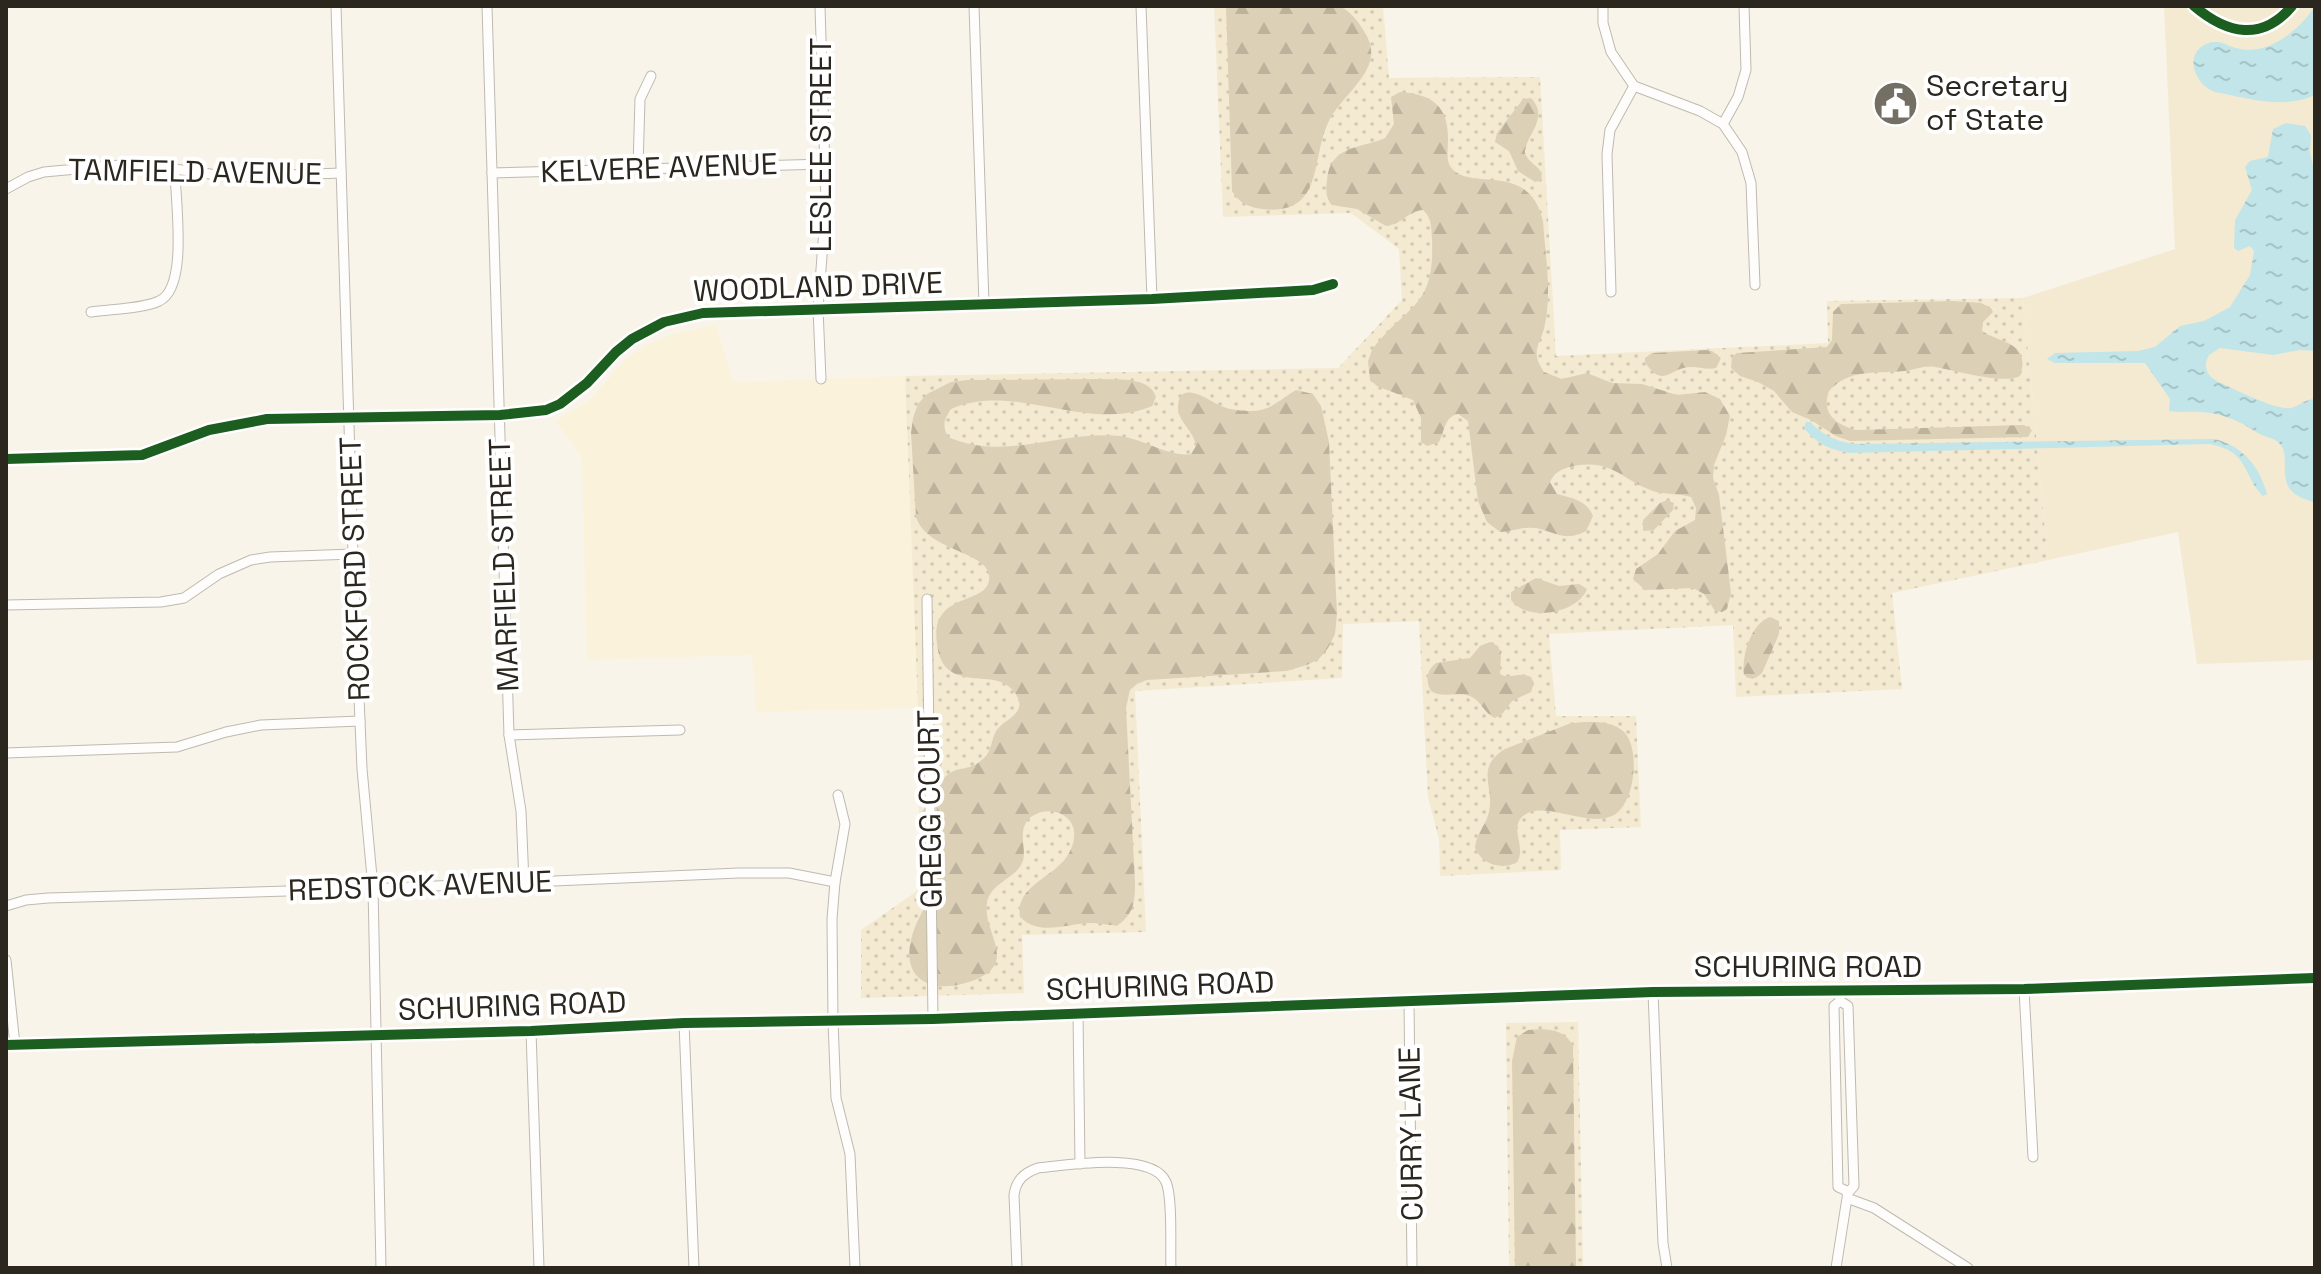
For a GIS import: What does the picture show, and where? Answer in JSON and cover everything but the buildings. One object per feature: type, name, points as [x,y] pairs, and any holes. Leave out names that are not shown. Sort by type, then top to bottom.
[{"type":"street","name":"ROCKFORD STREET","points":[[336,6],[360,721],[373,888],[381,1268]]},
{"type":"street","name":"MARFIELD STREET","points":[[487,6],[509,735],[521,811],[524,883]]},
{"type":"street","name":"LESLEE STREET","points":[[820,6],[826,164],[818,309],[821,379]]},
{"type":"street","points":[[974,6],[984,304]]},
{"type":"street","points":[[1141,6],[1152,299]]},
{"type":"street","points":[[1603,6],[1603,23],[1611,52],[1634,86],[1700,111],[1723,124],[1742,152],[1751,183],[1755,285]]},
{"type":"street","points":[[1723,124],[1738,97],[1746,70],[1744,6]]},
{"type":"street","points":[[638,168],[640,99],[651,76]]},
{"type":"street","points":[[1611,292],[1607,154],[1610,130],[1634,86]]},
{"type":"street","name":"KELVERE AVENUE","points":[[492,173],[826,164]]},
{"type":"street","name":"TAMFIELD AVENUE","points":[[6,189],[28,177],[62,169],[121,165],[231,177],[341,173]]},
{"type":"street","points":[[91,312],[160,301],[173,287],[178,264],[175,170]]},
{"type":"street","name":"WOODLAND DRIVE","points":[[6,459],[142,455],[209,430],[267,419],[500,415],[546,410],[560,404],[587,383],[632,339],[683,316],[725,310],[1152,299],[1313,290],[1333,284]]},
{"type":"street","points":[[6,605],[161,602],[184,598],[219,574],[251,560],[353,554]]},
{"type":"street","name":"GREGG COURT","points":[[927,599],[933,1019]]},
{"type":"street","points":[[6,753],[177,747],[261,725],[360,721]]},
{"type":"street","points":[[509,735],[680,730]]},
{"type":"street","points":[[838,795],[845,824],[832,919],[833,1021],[836,1098],[850,1154],[855,1268]]},
{"type":"street","name":"REDSTOCK AVENUE","points":[[6,906],[48,898],[752,873],[789,873],[835,882]]},
{"type":"street","points":[[6,960],[10,1045]]},
{"type":"street","name":"SCHURING ROAD","points":[[10,1045],[531,1031],[684,1023],[933,1019],[1653,992],[1839,996],[2315,978]]},
{"type":"street","points":[[2024,989],[2033,1157]]},
{"type":"street","points":[[1653,992],[1663,1243],[1667,1268]]},
{"type":"street","points":[[1835,1268],[1847,1195],[1854,1186],[1848,1006],[1839,996],[1834,1006],[1838,1187],[1847,1195],[1874,1208],[1968,1268]]},
{"type":"street","name":"CURRY LANE","points":[[1409,1001],[1412,1268]]},
{"type":"street","points":[[1078,1013],[1080,1164]]},
{"type":"street","points":[[684,1023],[694,1268]]},
{"type":"street","points":[[531,1031],[539,1268]]},
{"type":"street","points":[[1017,1268],[1014,1195],[1019,1179],[1038,1168],[1139,1163],[1161,1173],[1168,1187],[1171,1268]]},
{"type":"shaded area","points":[[1214,6],[1383,6],[1389,78],[1540,77],[1556,356],[1828,343],[1827,301],[2023,298],[2048,560],[1892,593],[1902,689],[1736,697],[1733,625],[1549,634],[1556,716],[1636,716],[1641,827],[1560,830],[1561,870],[1440,876],[1439,839],[1428,797],[1419,621],[1343,624],[1342,678],[1135,691],[1146,932],[1022,935],[1024,993],[861,998],[861,930],[920,889],[918,708],[905,376],[1338,368],[1402,300],[1399,249],[1351,213],[1223,217]]},
{"type":"shaded area","points":[[2164,6],[2315,6],[2315,660],[2197,664],[2178,532],[2048,560],[2023,298],[2175,249]]},
{"type":"shaded area","points":[[716,325],[733,382],[905,376],[918,708],[756,712],[752,655],[587,660],[582,460],[555,421],[589,401],[625,360],[645,346],[672,334]]},
{"type":"shaded area","points":[[1578,1022],[1583,1268],[1509,1268],[1506,1023]]},
{"type":"green space","points":[[1226,6],[1340,6],[1357,21],[1371,46],[1367,69],[1328,123],[1306,195],[1296,204],[1282,209],[1248,206],[1232,191]]},
{"type":"green space","points":[[1400,92],[1422,96],[1437,105],[1446,120],[1449,163],[1459,174],[1512,183],[1525,190],[1535,202],[1543,221],[1547,272],[1547,311],[1537,348],[1537,358],[1544,372],[1562,379],[1587,373],[1612,383],[1642,384],[1677,395],[1705,392],[1720,399],[1730,416],[1714,465],[1713,478],[1719,495],[1731,593],[1727,609],[1715,611],[1704,594],[1693,588],[1645,590],[1633,579],[1636,569],[1658,554],[1675,531],[1695,520],[1696,508],[1691,497],[1653,491],[1605,467],[1569,467],[1558,472],[1550,482],[1557,494],[1587,506],[1593,516],[1586,531],[1569,536],[1535,528],[1500,532],[1487,522],[1478,501],[1468,421],[1458,414],[1453,416],[1447,421],[1439,442],[1427,446],[1421,442],[1421,418],[1413,400],[1377,386],[1370,380],[1368,361],[1372,350],[1416,304],[1429,280],[1432,262],[1430,223],[1423,210],[1386,226],[1357,209],[1332,205],[1327,196],[1327,183],[1329,169],[1340,154],[1385,138],[1394,124],[1391,97]]},
{"type":"green space","points":[[1531,98],[1538,113],[1525,153],[1542,173],[1541,180],[1535,182],[1518,171],[1509,151],[1495,142],[1497,133],[1523,99]]},
{"type":"green space","points":[[1981,303],[1991,308],[1993,312],[1983,322],[1982,331],[2018,350],[2022,356],[2020,376],[1991,378],[1931,367],[1855,375],[1829,391],[1828,411],[1836,421],[1856,430],[2024,425],[2032,430],[2028,437],[1850,441],[1792,412],[1774,391],[1740,376],[1731,368],[1732,357],[1737,353],[1827,347],[1832,340],[1833,312],[1841,304]]},
{"type":"green space","points":[[1706,350],[1721,358],[1716,368],[1683,368],[1662,376],[1657,375],[1645,362],[1645,358],[1652,353]]},
{"type":"green space","points":[[1103,379],[1141,383],[1148,386],[1156,397],[1152,406],[1127,413],[1101,414],[1025,403],[976,402],[951,409],[945,423],[946,433],[948,437],[969,444],[991,447],[1098,435],[1120,436],[1175,453],[1191,454],[1196,446],[1195,441],[1178,408],[1183,394],[1189,392],[1225,407],[1252,411],[1270,407],[1296,390],[1313,394],[1321,406],[1329,442],[1337,614],[1335,634],[1319,659],[1286,671],[1147,680],[1130,690],[1126,708],[1135,890],[1127,916],[1118,925],[1091,923],[1054,928],[1036,926],[1020,917],[1023,897],[1063,861],[1074,838],[1068,818],[1049,811],[1038,813],[1024,827],[1022,863],[989,896],[987,914],[997,956],[994,965],[987,974],[972,981],[956,985],[929,984],[913,970],[910,944],[931,895],[936,873],[936,797],[940,785],[951,772],[977,764],[987,755],[996,731],[1016,713],[1019,704],[1008,686],[993,680],[957,675],[946,668],[940,658],[937,626],[942,614],[951,606],[981,592],[988,585],[989,575],[978,561],[932,537],[916,517],[911,433],[913,418],[918,404],[927,394],[951,382]]},
{"type":"green space","points":[[1667,500],[1674,503],[1673,510],[1654,530],[1643,531],[1643,520]]},
{"type":"green space","points":[[1536,578],[1559,586],[1579,584],[1587,589],[1574,604],[1563,609],[1540,613],[1529,611],[1511,600],[1511,592]]},
{"type":"green space","points":[[1770,617],[1779,621],[1779,634],[1762,673],[1752,679],[1744,675],[1746,650],[1758,626]]},
{"type":"green space","points":[[1490,642],[1498,646],[1501,654],[1500,674],[1531,677],[1534,683],[1531,692],[1512,701],[1495,718],[1470,696],[1431,691],[1428,676],[1436,663],[1470,658],[1480,646]]},
{"type":"green space","points":[[1571,723],[1606,723],[1624,732],[1633,751],[1634,763],[1626,801],[1612,816],[1601,819],[1552,811],[1531,812],[1522,817],[1517,828],[1520,852],[1516,863],[1504,866],[1487,862],[1475,848],[1489,812],[1490,763],[1505,749]]},
{"type":"green space","points":[[1548,1029],[1560,1033],[1573,1047],[1576,1268],[1515,1268],[1512,1061],[1517,1037],[1528,1030]]},
{"type":"water","points":[[2315,6],[2315,95],[2290,102],[2252,100],[2215,92],[2197,77],[2193,62],[2199,49],[2206,44],[2218,42],[2248,50],[2271,45],[2292,32]]},
{"type":"water","points":[[2286,123],[2305,126],[2311,135],[2310,152],[2315,175],[2315,351],[2300,350],[2273,355],[2220,348],[2209,355],[2206,366],[2213,379],[2275,406],[2291,408],[2315,399],[2315,502],[2292,491],[2287,483],[2284,451],[2278,442],[2223,416],[2169,411],[2170,399],[2145,363],[2055,363],[2047,359],[2055,353],[2138,351],[2155,347],[2180,326],[2204,321],[2230,307],[2250,275],[2254,251],[2250,246],[2238,251],[2234,248],[2235,220],[2252,190],[2245,167],[2250,161],[2268,157],[2273,129]]},
{"type":"water","points":[[1806,422],[1833,438],[1859,444],[2214,439],[2233,446],[2255,466],[2267,494],[2263,496],[2256,488],[2239,458],[2222,447],[2209,444],[1850,453],[1819,442],[1804,428]]},
{"type":"cycle path","points":[[2194,6],[2219,23],[2244,30],[2269,25],[2292,6]]},
{"type":"cycle path","points":[[6,459],[142,455],[209,430],[267,419],[500,415],[546,410],[560,404],[587,383],[632,339],[664,322],[703,313],[1152,299],[1313,290],[1333,284]]},
{"type":"cycle path","points":[[6,1045],[531,1031],[684,1023],[933,1019],[1653,992],[2024,989],[2315,978]]},
{"type":"place","name":"Secretary of State","points":[[1895,103]]}]
